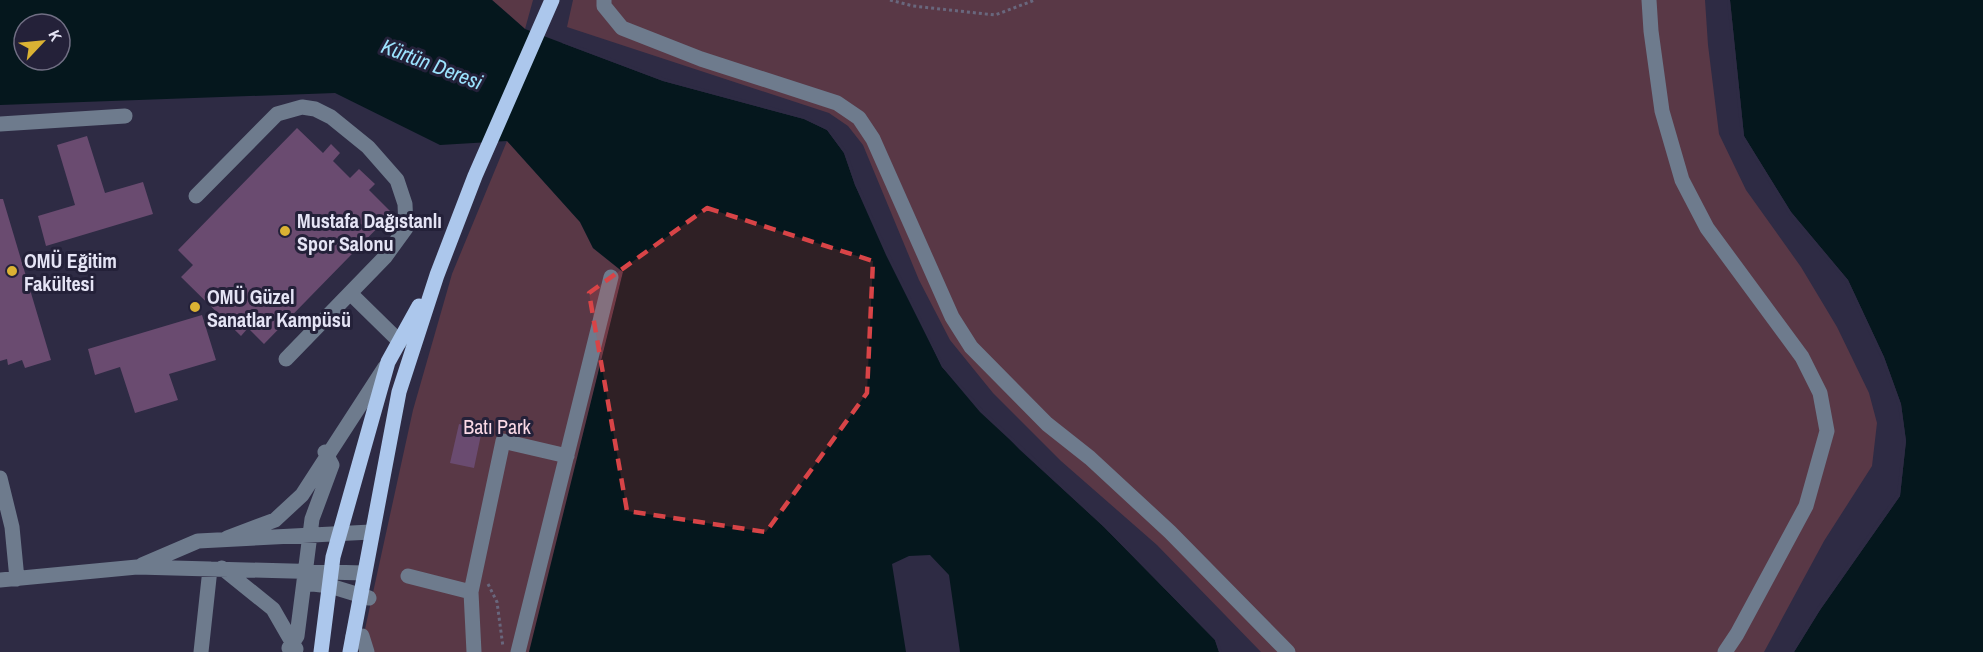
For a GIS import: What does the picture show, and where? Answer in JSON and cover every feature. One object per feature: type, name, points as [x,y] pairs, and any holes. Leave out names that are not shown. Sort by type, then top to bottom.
[{"type":"main road","points":[[350,652],[365,596],[364,573],[399,392],[436,275],[551,3]]},
{"type":"main road","points":[[321,652],[340,532],[388,362],[436,275]]},
{"type":"street","points":[[604,0],[604,6],[622,28],[701,58],[812,92],[837,103],[859,118],[873,139],[951,317],[971,347],[1047,424],[1090,458],[1170,532],[1288,652]]},
{"type":"street","points":[[1649,0],[1662,111],[1682,180],[1707,228],[1802,357],[1820,393],[1827,431],[1806,506],[1725,652]]},
{"type":"street","points":[[196,196],[277,114],[302,107],[315,109],[331,117],[368,147],[397,180],[405,204],[406,228],[386,257],[286,359]]},
{"type":"street","points":[[0,124],[125,116]]},
{"type":"street","points":[[518,652],[611,277]]},
{"type":"street","points":[[350,293],[400,342]]},
{"type":"street","points":[[227,538],[275,520],[302,495],[325,451],[388,362]]},
{"type":"street","points":[[474,652],[471,592],[503,441],[567,456]]},
{"type":"street","points":[[293,648],[297,636],[312,519],[332,465],[325,451]]},
{"type":"street","points":[[0,478],[12,527],[17,579]]},
{"type":"street","points":[[136,567],[198,541],[371,532]]},
{"type":"street","points":[[0,580],[136,567],[216,568],[331,579],[364,573]]},
{"type":"street","points":[[216,568],[273,609],[293,648]]},
{"type":"street","points":[[201,652],[216,568]]},
{"type":"street","points":[[408,576],[471,592]]},
{"type":"street","points":[[331,579],[365,596]]},
{"type":"street","points":[[354,636],[362,636],[367,652]]},
{"type":"path","points":[[890,0],[913,6],[995,15],[1035,0]]},
{"type":"path","points":[[475,575],[490,585],[497,602],[504,651],[509,652]]},
{"type":"highlighted area","points":[[707,208],[873,261],[867,393],[766,532],[627,511],[589,293]]},
{"type":"green space","points":[[492,0],[533,0],[525,29]]},
{"type":"green space","points":[[573,0],[1705,0],[1719,134],[1746,190],[1801,267],[1837,327],[1869,393],[1877,423],[1872,466],[1824,541],[1764,652],[1261,652],[1157,545],[1061,461],[993,393],[950,340],[919,280],[863,145],[848,126],[829,113],[567,27]]},
{"type":"green space","name":"Batı Park","points":[[507,141],[580,222],[593,248],[623,272],[532,646],[529,652],[360,652],[413,410],[452,274]]},
{"type":"water","name":"Kürtün Deresi","points":[[0,0],[492,0],[525,29],[663,81],[804,119],[827,130],[844,153],[855,185],[942,367],[1019,449],[1104,527],[1215,640],[1219,652],[960,652],[949,575],[930,555],[909,556],[892,564],[906,652],[529,652],[623,272],[593,248],[580,222],[507,141],[440,145],[335,93],[0,105]]},
{"type":"water","points":[[1730,0],[1983,0],[1983,652],[1794,652],[1820,610],[1900,496],[1906,441],[1901,404],[1884,357],[1848,280],[1791,212],[1744,136]]},
{"type":"pier","points":[[1727,0],[1730,0],[1744,136],[1791,212],[1848,280],[1884,357],[1901,404],[1906,441],[1900,496],[1820,610],[1794,652],[1791,652],[1817,608],[1897,494],[1903,441],[1898,405],[1881,358],[1845,281],[1788,213],[1741,137]]},
{"type":"pier","points":[[562,40],[664,78],[805,116],[829,128],[847,152],[858,184],[889,253],[944,366],[983,410],[1106,525],[1217,638],[1222,652],[1219,652],[1215,640],[1104,527],[980,412],[942,367],[886,255],[855,185],[844,153],[827,130],[804,119],[663,81],[562,43]]},
{"type":"building","name":"Mustafa Dağıstanlı Spor Salonu","points":[[297,128],[323,153],[331,144],[340,153],[333,161],[350,178],[359,169],[375,184],[369,190],[392,213],[264,344],[248,328],[241,336],[181,277],[193,265],[178,250]]},
{"type":"building","points":[[87,136],[105,193],[143,182],[153,214],[46,246],[38,216],[75,205],[57,145]]},
{"type":"building","name":"OMÜ Eğitim Fakültesi","points":[[0,199],[3,199],[51,360],[25,368],[22,360],[8,365],[7,359],[0,361]]},
{"type":"building","points":[[202,315],[216,360],[169,374],[178,400],[135,413],[120,367],[95,375],[88,349]]},
{"type":"building","points":[[459,424],[482,430],[474,468],[450,463]]},
{"type":"place","name":"Mustafa Dağıstanlı Spor Salonu","points":[[285,231]]},
{"type":"place","name":"OMÜ Eğitim Fakültesi","points":[[12,271]]},
{"type":"place","name":"OMÜ Güzel Sanatlar Kampüsü","points":[[195,307]]}]
